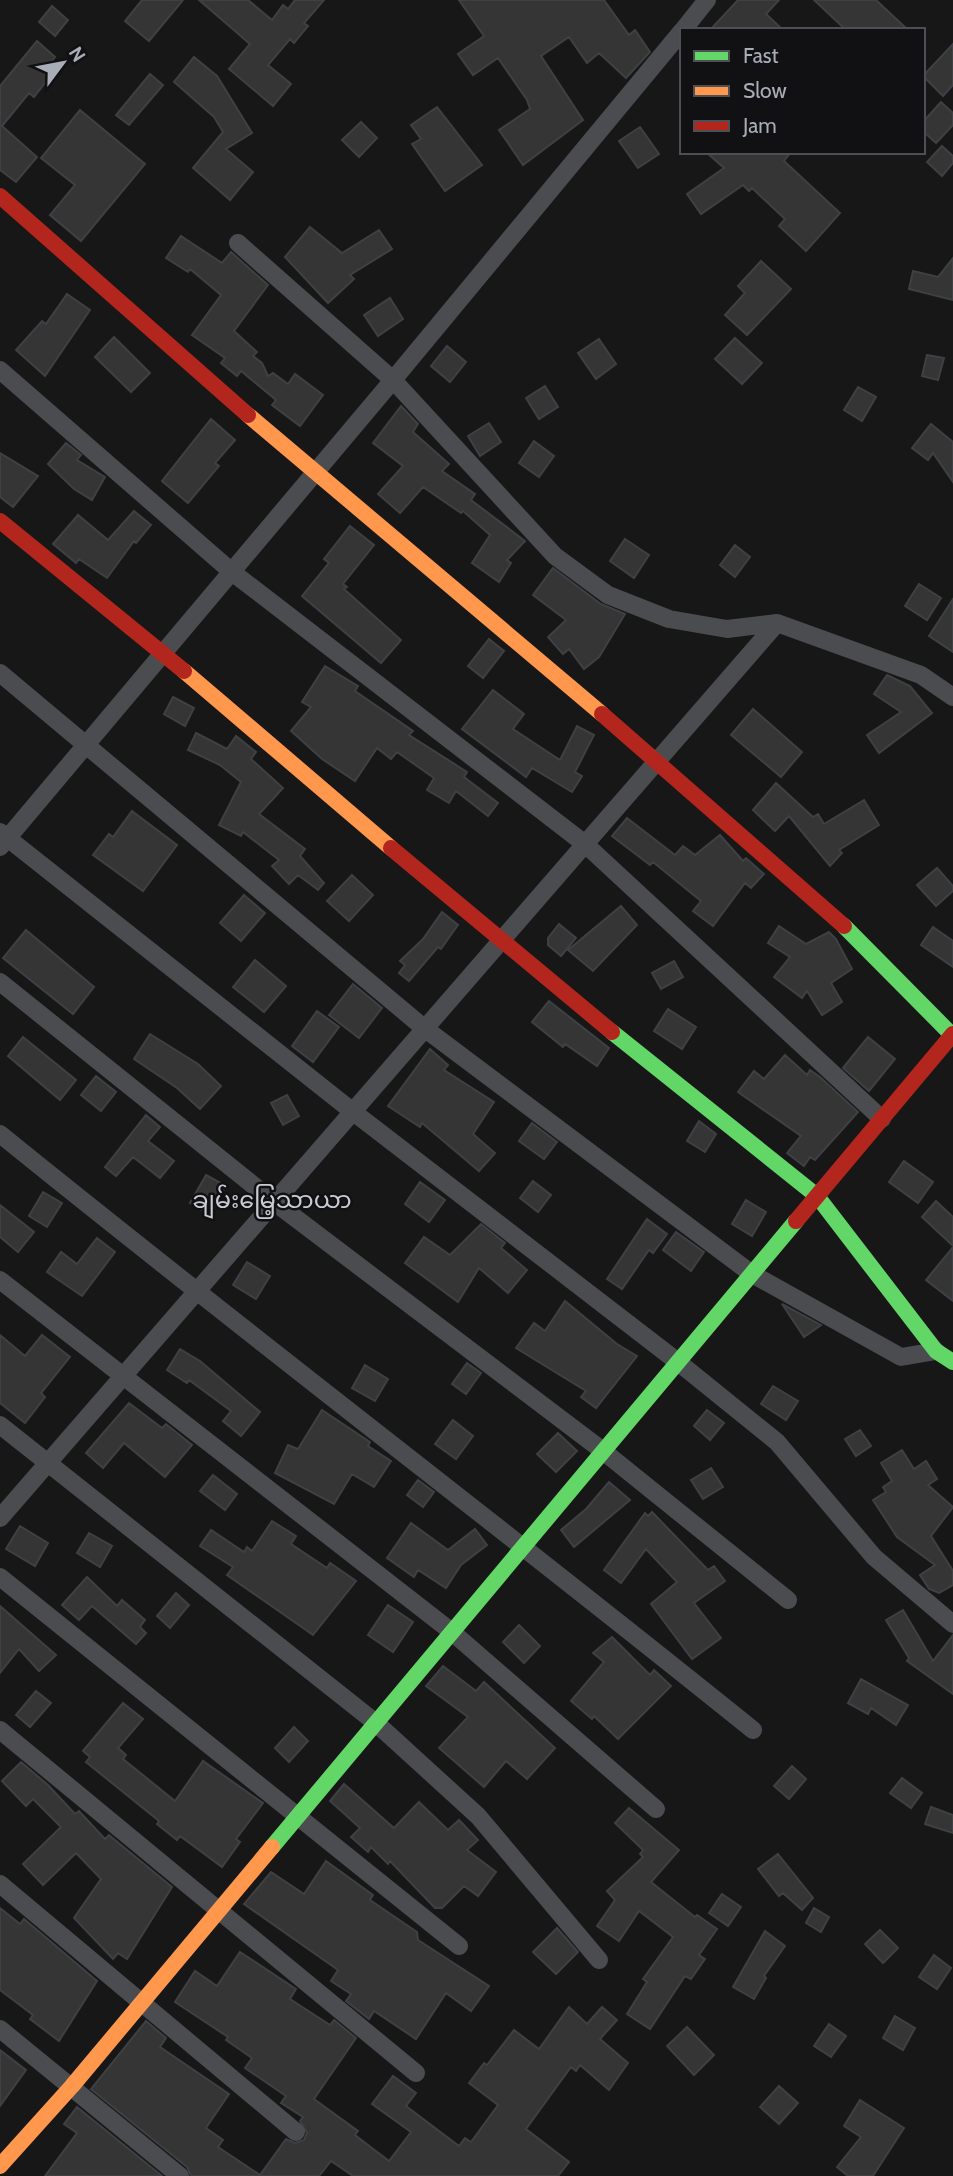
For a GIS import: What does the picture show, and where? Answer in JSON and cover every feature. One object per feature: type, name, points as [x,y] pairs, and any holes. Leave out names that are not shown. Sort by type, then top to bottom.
[{"type":"street","points":[[684,28],[707,0]]},
{"type":"street","points":[[680,32],[232,572],[3,839],[778,1442],[874,1557],[953,1625]]},
{"type":"street","points":[[0,196],[314,474],[658,760],[839,922],[953,1035],[72,2086],[0,2166]]},
{"type":"street","points":[[238,243],[393,380],[555,556],[608,595],[669,619],[727,629],[777,623],[921,675],[953,697]]},
{"type":"street","points":[[0,370],[232,572],[585,844],[882,1119]]},
{"type":"street","points":[[0,521],[163,653],[499,942],[817,1196],[936,1351],[953,1362]]},
{"type":"street","points":[[0,1518],[122,1374],[777,623]]},
{"type":"street","points":[[0,673],[87,743],[424,1028],[752,1273],[901,1357],[936,1351]]},
{"type":"street","points":[[0,982],[273,1201],[603,1451],[788,1600]]},
{"type":"street","points":[[0,1134],[195,1292],[524,1545],[753,1730]]},
{"type":"street","points":[[0,1280],[452,1632],[656,1809]]},
{"type":"street","points":[[0,1425],[376,1723],[478,1816],[599,1960]]},
{"type":"street","points":[[0,1577],[459,1946]]},
{"type":"street","points":[[0,1730],[416,2073]]},
{"type":"street","points":[[0,1884],[296,2132]]},
{"type":"street","points":[[0,2029],[180,2176]]},
{"type":"building","points":[[142,0],[183,0],[149,41],[125,21]]},
{"type":"building","points":[[199,0],[248,0],[272,20],[283,5],[288,9],[295,0],[324,0],[304,23],[308,26],[294,43],[290,39],[268,65],[291,84],[273,106],[229,69],[250,44]]},
{"type":"building","points":[[459,0],[604,0],[629,35],[635,30],[650,52],[626,78],[599,53],[587,63],[569,37],[541,56],[583,120],[523,165],[499,130],[530,109],[527,100],[498,58],[473,75],[458,54],[484,36]]},
{"type":"building","points":[[738,0],[779,0],[766,14],[781,28],[712,28]]},
{"type":"building","points":[[814,0],[876,0],[906,28],[844,28]]},
{"type":"building","points":[[52,6],[68,20],[55,36],[39,22]]},
{"type":"building","points":[[37,41],[55,57],[45,70],[51,75],[34,97],[29,93],[2,126],[37,157],[16,182],[0,170],[0,86]]},
{"type":"building","points":[[953,44],[953,85],[943,96],[925,78],[925,74]]},
{"type":"building","points":[[194,57],[217,76],[252,133],[226,149],[253,172],[230,200],[193,168],[223,132],[214,117],[174,82]]},
{"type":"building","points":[[150,74],[163,85],[129,125],[116,115]]},
{"type":"building","points":[[941,102],[953,113],[953,125],[936,143],[925,133],[925,120]]},
{"type":"building","points":[[437,107],[482,165],[445,191],[412,144],[421,139],[411,125]]},
{"type":"building","points":[[80,110],[145,164],[81,241],[50,215],[75,185],[41,158]]},
{"type":"building","points":[[361,122],[377,138],[359,157],[342,140]]},
{"type":"building","points":[[640,127],[659,154],[638,168],[619,141]]},
{"type":"building","points":[[942,146],[953,156],[953,163],[942,176],[927,162]]},
{"type":"building","points":[[708,154],[789,154],[784,161],[840,213],[806,251],[779,226],[785,219],[752,188],[749,191],[743,185],[701,214],[687,194],[724,168]]},
{"type":"building","points":[[310,227],[342,253],[379,230],[392,249],[350,275],[354,279],[328,303],[285,257]]},
{"type":"building","points":[[181,236],[222,263],[231,252],[268,285],[234,331],[257,352],[253,356],[262,363],[268,376],[273,373],[288,384],[295,374],[323,395],[300,426],[272,405],[276,400],[241,371],[237,376],[221,363],[225,358],[192,335],[221,295],[190,269],[188,272],[166,258]]},
{"type":"building","points":[[953,258],[953,300],[909,289],[913,271],[938,277]]},
{"type":"building","points":[[761,261],[791,289],[747,335],[725,315],[745,293],[738,286]]},
{"type":"building","points":[[67,294],[90,310],[45,376],[16,350],[42,321],[46,324]]},
{"type":"building","points":[[390,298],[403,319],[378,336],[364,315]]},
{"type":"building","points":[[114,337],[150,373],[131,392],[95,357]]},
{"type":"building","points":[[735,338],[762,363],[742,384],[715,359]]},
{"type":"building","points":[[599,339],[616,364],[596,379],[578,353]]},
{"type":"building","points":[[447,346],[466,362],[450,382],[431,366]]},
{"type":"building","points":[[927,355],[944,358],[938,380],[922,376]]},
{"type":"building","points":[[545,386],[558,407],[539,419],[526,398]]},
{"type":"building","points":[[858,387],[876,397],[862,421],[844,410]]},
{"type":"building","points":[[401,406],[418,424],[413,432],[449,464],[442,471],[475,494],[471,500],[525,541],[507,560],[511,563],[499,582],[472,563],[490,535],[463,511],[461,513],[423,487],[400,513],[378,494],[403,466],[373,443]]},
{"type":"building","points":[[211,419],[235,440],[215,463],[219,466],[188,503],[162,481]]},
{"type":"building","points":[[489,423],[501,442],[480,456],[468,436]]},
{"type":"building","points":[[931,424],[953,442],[953,482],[933,453],[928,460],[912,448]]},
{"type":"building","points":[[534,441],[554,456],[539,477],[519,463]]},
{"type":"building","points":[[66,443],[81,455],[77,460],[105,477],[92,500],[74,489],[48,464]]},
{"type":"building","points":[[0,453],[38,476],[13,507],[0,497]]},
{"type":"building","points":[[134,511],[151,525],[136,543],[134,541],[107,578],[79,559],[76,563],[53,544],[78,515],[108,540]]},
{"type":"building","points":[[350,526],[374,545],[343,584],[347,587],[344,589],[401,640],[381,663],[302,596],[329,563],[324,559]]},
{"type":"building","points":[[625,539],[649,555],[634,578],[610,561]]},
{"type":"building","points":[[735,545],[750,557],[735,577],[720,565]]},
{"type":"building","points":[[553,568],[601,604],[625,614],[599,657],[584,669],[569,649],[563,654],[548,637],[566,620],[533,595]]},
{"type":"building","points":[[919,584],[941,598],[927,620],[905,606]]},
{"type":"building","points":[[953,599],[953,652],[929,636]]},
{"type":"building","points":[[489,639],[504,651],[483,678],[468,666]]},
{"type":"building","points":[[325,666],[358,686],[355,691],[413,731],[409,735],[467,772],[464,777],[498,803],[488,816],[456,791],[449,803],[427,790],[434,778],[397,752],[391,759],[377,748],[355,781],[322,759],[291,731],[311,707],[302,702]]},
{"type":"building","points":[[887,675],[910,686],[932,713],[879,753],[867,735],[901,712],[874,694]]},
{"type":"building","points":[[493,690],[524,714],[513,729],[560,760],[577,726],[594,735],[575,772],[582,776],[572,792],[532,768],[526,777],[462,729]]},
{"type":"building","points":[[173,697],[194,708],[185,726],[164,714]]},
{"type":"building","points":[[753,709],[802,752],[781,777],[731,735]]},
{"type":"building","points":[[196,733],[227,749],[236,736],[256,752],[251,759],[283,788],[259,814],[305,849],[300,856],[324,883],[318,890],[298,875],[289,884],[272,866],[279,860],[243,832],[241,836],[219,825],[241,782],[220,765],[188,750]]},
{"type":"building","points":[[776,783],[813,817],[818,814],[824,824],[864,800],[879,825],[839,850],[842,853],[830,866],[789,816],[775,831],[753,810]]},
{"type":"building","points":[[132,811],[177,845],[143,891],[93,855],[109,834],[113,837]]},
{"type":"building","points":[[627,818],[675,855],[683,846],[695,855],[720,835],[743,861],[746,858],[764,874],[751,888],[745,883],[713,926],[693,911],[701,901],[653,862],[650,865],[612,836]]},
{"type":"building","points":[[937,868],[953,886],[953,891],[936,906],[917,885]]},
{"type":"building","points":[[352,875],[373,895],[349,921],[327,901]]},
{"type":"building","points":[[244,895],[265,913],[241,941],[220,923]]},
{"type":"building","points":[[621,906],[637,925],[593,971],[568,950]]},
{"type":"building","points":[[442,912],[458,925],[441,949],[438,947],[409,981],[399,973],[405,965],[400,961],[423,939]]},
{"type":"building","points":[[559,924],[576,938],[561,956],[548,945],[548,938]]},
{"type":"building","points":[[779,926],[806,944],[829,932],[836,939],[852,969],[831,983],[842,1002],[822,1015],[807,991],[802,998],[774,977],[790,957],[768,943]]},
{"type":"building","points":[[933,927],[953,941],[953,967],[921,945]]},
{"type":"building","points":[[26,930],[94,987],[73,1014],[3,958]]},
{"type":"building","points":[[255,960],[286,986],[264,1012],[233,987]]},
{"type":"building","points":[[674,961],[683,977],[661,989],[652,973]]},
{"type":"building","points":[[353,984],[382,1008],[359,1038],[329,1015]]},
{"type":"building","points":[[549,1001],[609,1048],[597,1066],[565,1044],[563,1047],[532,1022]]},
{"type":"building","points":[[668,1009],[696,1027],[682,1049],[654,1031]]},
{"type":"building","points":[[317,1011],[339,1027],[313,1062],[292,1046]]},
{"type":"building","points":[[150,1034],[198,1064],[221,1086],[200,1109],[177,1088],[134,1059]]},
{"type":"building","points":[[23,1037],[76,1080],[60,1100],[8,1056]]},
{"type":"building","points":[[868,1037],[895,1059],[869,1091],[843,1068]]},
{"type":"building","points":[[430,1049],[448,1065],[444,1070],[494,1102],[473,1134],[495,1153],[479,1171],[422,1123],[420,1127],[388,1106]]},
{"type":"building","points":[[785,1055],[807,1075],[810,1070],[820,1077],[858,1112],[815,1160],[810,1157],[804,1166],[787,1153],[801,1136],[738,1092],[754,1071],[764,1079]]},
{"type":"building","points":[[96,1076],[116,1092],[101,1111],[81,1095]]},
{"type":"building","points":[[287,1095],[299,1116],[283,1125],[271,1103]]},
{"type":"building","points":[[146,1115],[160,1127],[148,1141],[174,1161],[160,1178],[133,1157],[116,1176],[105,1167]]},
{"type":"building","points":[[699,1121],[716,1134],[705,1152],[687,1141]]},
{"type":"building","points":[[532,1123],[557,1142],[544,1159],[519,1141]]},
{"type":"building","points":[[904,1161],[933,1182],[918,1203],[889,1182]]},
{"type":"building","points":[[206,1175],[226,1186],[210,1215],[190,1203]]},
{"type":"building","points":[[533,1181],[551,1195],[538,1212],[520,1198]]},
{"type":"building","points":[[420,1182],[445,1200],[429,1222],[405,1204]]},
{"type":"building","points":[[43,1192],[62,1203],[47,1227],[29,1216]]},
{"type":"building","points":[[746,1200],[766,1212],[752,1236],[732,1224]]},
{"type":"building","points":[[936,1201],[953,1217],[953,1246],[922,1217]]},
{"type":"building","points":[[0,1205],[34,1232],[18,1252],[0,1237]]},
{"type":"building","points":[[647,1219],[667,1234],[653,1253],[649,1250],[622,1289],[607,1279]]},
{"type":"building","points":[[481,1224],[505,1243],[501,1248],[527,1270],[508,1293],[479,1268],[458,1302],[405,1263],[424,1237],[450,1255]]},
{"type":"building","points":[[676,1232],[704,1252],[691,1271],[663,1250]]},
{"type":"building","points":[[97,1238],[115,1252],[82,1296],[47,1272],[61,1252],[77,1264]]},
{"type":"building","points":[[953,1247],[953,1301],[926,1280]]},
{"type":"building","points":[[247,1262],[270,1276],[256,1299],[233,1285]]},
{"type":"building","points":[[565,1301],[617,1344],[637,1356],[596,1408],[581,1397],[586,1391],[516,1348],[534,1323],[545,1331]]},
{"type":"building","points":[[782,1304],[821,1325],[804,1337]]},
{"type":"building","points":[[0,1335],[25,1356],[42,1335],[70,1357],[41,1393],[45,1397],[25,1423],[0,1403]]},
{"type":"building","points":[[180,1349],[200,1361],[260,1412],[241,1436],[223,1421],[231,1411],[189,1380],[187,1383],[167,1370]]},
{"type":"building","points":[[467,1363],[481,1373],[466,1394],[452,1384]]},
{"type":"building","points":[[365,1365],[388,1379],[375,1401],[352,1388]]},
{"type":"building","points":[[773,1386],[798,1401],[786,1420],[761,1404]]},
{"type":"building","points":[[129,1403],[162,1428],[166,1424],[192,1445],[165,1477],[124,1443],[103,1468],[86,1453]]},
{"type":"building","points":[[322,1410],[370,1442],[368,1446],[391,1461],[374,1487],[352,1474],[334,1504],[275,1473],[288,1445],[298,1449]]},
{"type":"building","points":[[707,1410],[724,1423],[710,1440],[694,1426]]},
{"type":"building","points":[[453,1420],[473,1436],[456,1459],[435,1444]]},
{"type":"building","points":[[860,1430],[871,1446],[856,1456],[845,1439]]},
{"type":"building","points":[[558,1433],[577,1451],[556,1472],[537,1454]]},
{"type":"building","points":[[902,1450],[914,1469],[926,1461],[937,1479],[928,1485],[953,1507],[931,1536],[953,1571],[953,1585],[939,1593],[929,1589],[920,1575],[935,1565],[897,1537],[873,1500],[886,1492],[883,1487],[892,1481],[881,1463]]},
{"type":"building","points":[[711,1468],[723,1487],[703,1499],[691,1480]]},
{"type":"building","points":[[213,1475],[237,1494],[225,1510],[200,1491]]},
{"type":"building","points":[[418,1480],[434,1492],[423,1507],[407,1495]]},
{"type":"building","points":[[609,1482],[630,1500],[574,1547],[561,1530],[586,1509]]},
{"type":"building","points":[[652,1512],[708,1570],[714,1566],[725,1581],[694,1603],[721,1638],[692,1659],[651,1604],[677,1582],[646,1549],[621,1583],[604,1570],[645,1513],[648,1516]]},
{"type":"building","points":[[272,1521],[296,1536],[291,1544],[327,1568],[330,1563],[356,1581],[313,1635],[227,1575],[233,1567],[200,1546],[211,1530],[244,1552],[247,1547],[252,1551]]},
{"type":"building","points":[[411,1523],[448,1550],[475,1529],[487,1545],[461,1565],[446,1588],[418,1570],[414,1577],[387,1558]]},
{"type":"building","points":[[20,1526],[48,1543],[35,1566],[6,1549]]},
{"type":"building","points":[[89,1533],[112,1546],[100,1567],[77,1553]]},
{"type":"building","points":[[87,1577],[117,1606],[122,1600],[145,1620],[140,1627],[146,1633],[136,1644],[92,1606],[79,1620],[62,1605]]},
{"type":"building","points":[[176,1593],[189,1605],[170,1628],[157,1616]]},
{"type":"building","points":[[388,1605],[413,1622],[393,1652],[368,1635]]},
{"type":"building","points":[[0,1606],[56,1655],[39,1671],[19,1649],[0,1673]]},
{"type":"building","points":[[903,1610],[933,1661],[953,1635],[953,1694],[907,1661],[909,1658],[886,1620]]},
{"type":"building","points":[[519,1625],[540,1646],[524,1663],[503,1642]]},
{"type":"building","points":[[612,1637],[650,1675],[654,1670],[671,1686],[618,1739],[594,1716],[592,1719],[571,1701],[604,1662],[593,1653]]},
{"type":"building","points":[[443,1666],[476,1691],[484,1682],[555,1748],[527,1779],[506,1761],[484,1787],[439,1748],[468,1717],[426,1686]]},
{"type":"building","points":[[861,1679],[908,1705],[896,1725],[871,1708],[868,1714],[848,1703]]},
{"type":"building","points":[[36,1691],[51,1703],[30,1727],[16,1715]]},
{"type":"building","points":[[123,1703],[143,1719],[118,1748],[126,1755],[123,1759],[175,1801],[203,1761],[263,1803],[236,1839],[240,1842],[222,1867],[180,1836],[177,1840],[157,1824],[159,1821],[86,1762],[90,1757],[83,1751]]},
{"type":"building","points":[[294,1727],[308,1741],[289,1762],[275,1748]]},
{"type":"building","points":[[21,1762],[48,1785],[75,1814],[79,1811],[105,1839],[109,1835],[172,1887],[127,1959],[118,1953],[113,1959],[74,1918],[101,1879],[76,1853],[43,1885],[23,1864],[61,1827],[33,1799],[26,1806],[2,1781]]},
{"type":"building","points":[[792,1766],[806,1779],[789,1799],[774,1786]]},
{"type":"building","points":[[902,1778],[922,1793],[911,1808],[890,1793]]},
{"type":"building","points":[[344,1784],[394,1828],[419,1802],[448,1830],[459,1820],[478,1840],[467,1850],[496,1872],[478,1896],[464,1886],[442,1908],[435,1908],[390,1861],[388,1864],[371,1847],[368,1852],[351,1837],[360,1828],[330,1801]]},
{"type":"building","points":[[931,1807],[953,1815],[953,1833],[925,1824]]},
{"type":"building","points":[[629,1808],[679,1850],[651,1882],[695,1917],[697,1915],[717,1929],[699,1955],[705,1959],[691,1979],[685,1976],[650,2029],[627,2014],[647,1982],[643,1979],[673,1937],[639,1911],[619,1941],[597,1926],[615,1900],[607,1891],[643,1857],[640,1854],[643,1850],[615,1823]]},
{"type":"building","points":[[778,1854],[813,1898],[802,1910],[783,1893],[779,1896],[758,1869]]},
{"type":"building","points":[[326,1861],[373,1895],[370,1900],[417,1932],[418,1940],[489,1986],[471,2011],[446,1993],[416,2039],[374,2011],[369,2019],[346,2001],[351,1994],[331,1981],[338,1970],[244,1904],[271,1872],[304,1894]]},
{"type":"building","points":[[722,1894],[741,1907],[728,1926],[709,1913]]},
{"type":"building","points":[[0,1908],[20,1924],[24,1919],[97,1981],[59,2041],[30,2019],[33,2015],[0,1990]]},
{"type":"building","points":[[814,1908],[829,1917],[821,1932],[806,1923]]},
{"type":"building","points":[[557,1928],[578,1952],[556,1974],[533,1952]]},
{"type":"building","points":[[880,1930],[898,1948],[883,1963],[865,1944]]},
{"type":"building","points":[[765,1931],[785,1946],[764,1976],[766,1978],[754,1999],[733,1987]]},
{"type":"building","points":[[240,1952],[296,1989],[290,1999],[330,2025],[334,2020],[356,2038],[314,2099],[358,2131],[355,2135],[389,2161],[411,2132],[372,2104],[393,2076],[416,2093],[406,2106],[459,2146],[465,2138],[471,2142],[498,2105],[469,2083],[514,2030],[539,2049],[569,2007],[587,2024],[602,2007],[617,2020],[600,2039],[628,2063],[609,2090],[580,2065],[576,2071],[571,2067],[526,2129],[569,2162],[558,2176],[353,2176],[331,2161],[319,2176],[191,2176],[187,2167],[91,2089],[146,2021],[166,2038],[160,2047],[229,2094],[206,2128],[223,2140],[218,2147],[260,2175],[286,2139],[295,2143],[304,2140],[307,2133],[300,2121],[303,2117],[281,2103],[286,2096],[245,2068],[252,2058],[226,2040],[228,2037],[175,2002],[195,1971],[217,1986]]},
{"type":"building","points":[[934,1955],[951,1968],[937,1989],[919,1977]]},
{"type":"building","points":[[895,2016],[915,2028],[903,2050],[883,2038]]},
{"type":"building","points":[[829,2024],[846,2036],[831,2057],[814,2046]]},
{"type":"building","points":[[687,2027],[714,2055],[694,2075],[667,2046]]},
{"type":"building","points":[[0,2050],[26,2070],[0,2106]]},
{"type":"building","points":[[779,2086],[798,2103],[779,2124],[760,2107]]},
{"type":"building","points":[[860,2100],[904,2128],[873,2176],[848,2176],[837,2167],[861,2137],[844,2126]]},
{"type":"building","points":[[77,2107],[162,2176],[45,2176],[77,2133],[64,2124]]},
{"type":"traffic: fast","points":[[844,926],[953,1036]]},
{"type":"traffic: fast","points":[[612,1032],[817,1196],[936,1351],[953,1362]]},
{"type":"traffic: fast","points":[[272,1847],[796,1221]]},
{"type":"traffic: slow","points":[[248,415],[602,714]]},
{"type":"traffic: slow","points":[[184,671],[391,848]]},
{"type":"traffic: slow","points":[[0,2166],[72,2086],[272,1847]]},
{"type":"traffic: jam","points":[[0,196],[248,415]]},
{"type":"traffic: jam","points":[[0,521],[184,671]]},
{"type":"traffic: jam","points":[[602,714],[844,926]]},
{"type":"traffic: jam","points":[[391,848],[612,1032]]},
{"type":"traffic: jam","points":[[796,1221],[953,1034]]},
{"type":"district","name":"ချမ်းမြေ့သာယာ","points":[[272,1200]]}]
